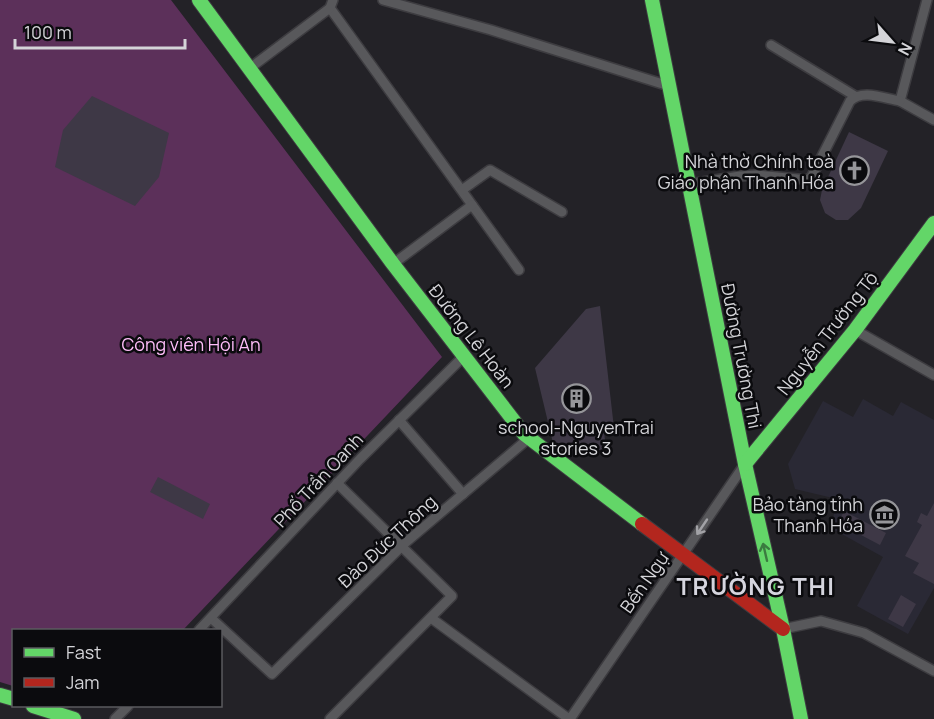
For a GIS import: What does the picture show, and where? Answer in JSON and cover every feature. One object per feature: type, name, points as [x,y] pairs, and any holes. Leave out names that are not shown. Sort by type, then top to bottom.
[{"type":"street","points":[[384,0],[491,30],[669,86]]},
{"type":"street","name":"Đường Trường Thi","points":[[652,0],[745,464],[801,719]]},
{"type":"street","points":[[900,101],[927,0]]},
{"type":"street","name":"Đường Lê Hoàn","points":[[202,1],[393,264],[524,434],[783,629]]},
{"type":"street","points":[[250,68],[331,4],[519,270]]},
{"type":"street","points":[[771,45],[855,96]]},
{"type":"street","points":[[690,184],[757,175],[808,180],[850,101],[862,94],[900,101],[934,120]]},
{"type":"street","points":[[462,190],[490,170],[562,213]]},
{"type":"street","points":[[393,264],[472,205]]},
{"type":"street","name":"Nguyễn Trường Tộ","points":[[745,464],[855,330],[934,223]]},
{"type":"street","points":[[855,330],[934,375]]},
{"type":"street","name":"Phố Trần Oanh","points":[[200,629],[337,483],[464,356]]},
{"type":"street","points":[[399,420],[463,494]]},
{"type":"street","name":"Đào Đức Thông","points":[[212,618],[272,674],[403,545],[529,438]]},
{"type":"street","name":"Bến Ngự","points":[[569,719],[745,464]]},
{"type":"street","points":[[330,719],[452,596],[403,545],[337,483]]},
{"type":"street","points":[[431,618],[569,719]]},
{"type":"street","points":[[783,629],[821,621],[864,633],[934,670]]},
{"type":"street","points":[[39,707],[74,719]]},
{"type":"street","points":[[115,719],[126,707]]},
{"type":"shaded area","name":"Bảo tàng tỉnh Thanh Hóa","points":[[863,399],[893,416],[901,402],[934,420],[934,588],[908,634],[857,606],[883,557],[831,528],[837,499],[795,489],[788,464],[823,401],[853,417]]},
{"type":"green space","name":"Công viên Hội An","points":[[0,0],[171,0],[442,357],[184,629],[12,629],[12,686],[0,682]]},
{"type":"building","points":[[92,96],[169,133],[159,177],[135,206],[55,167],[63,130]]},
{"type":"building","name":"Nhà thờ Chính toà Giáo phận Thanh Hóa","points":[[849,132],[888,151],[861,208],[848,220],[836,220],[825,213],[820,200],[822,190]]},
{"type":"building","name":"school-NguyenTrai stories 3","points":[[600,306],[614,428],[604,432],[606,448],[579,456],[564,443],[553,443],[535,368],[586,309]]},
{"type":"building","points":[[158,477],[210,504],[203,519],[150,492]]},
{"type":"building","points":[[934,503],[934,584],[913,573],[919,563],[905,556],[922,525],[917,522],[921,513],[927,516]]},
{"type":"building","points":[[844,511],[886,533],[880,545],[838,523]]},
{"type":"building","points":[[901,595],[916,604],[903,627],[888,619]]},
{"type":"traffic: fast","points":[[199,0],[393,264],[524,434],[642,524]]},
{"type":"traffic: fast","points":[[652,0],[745,464],[801,719]]},
{"type":"traffic: fast","points":[[745,464],[855,330],[934,223]]},
{"type":"traffic: fast","points":[[0,695],[12,698]]},
{"type":"traffic: fast","points":[[36,707],[74,719]]},
{"type":"traffic: jam","points":[[642,524],[783,629]]},
{"type":"place","name":"Nhà thờ Chính toà Giáo phận Thanh Hóa","points":[[855,171]]},
{"type":"place","name":"school-NguyenTrai stories 3","points":[[576,398]]},
{"type":"place","name":"Bảo tàng tỉnh Thanh Hóa","points":[[884,514]]},
{"type":"district","name":"TRƯỜNG THI","points":[[756,585]]}]
